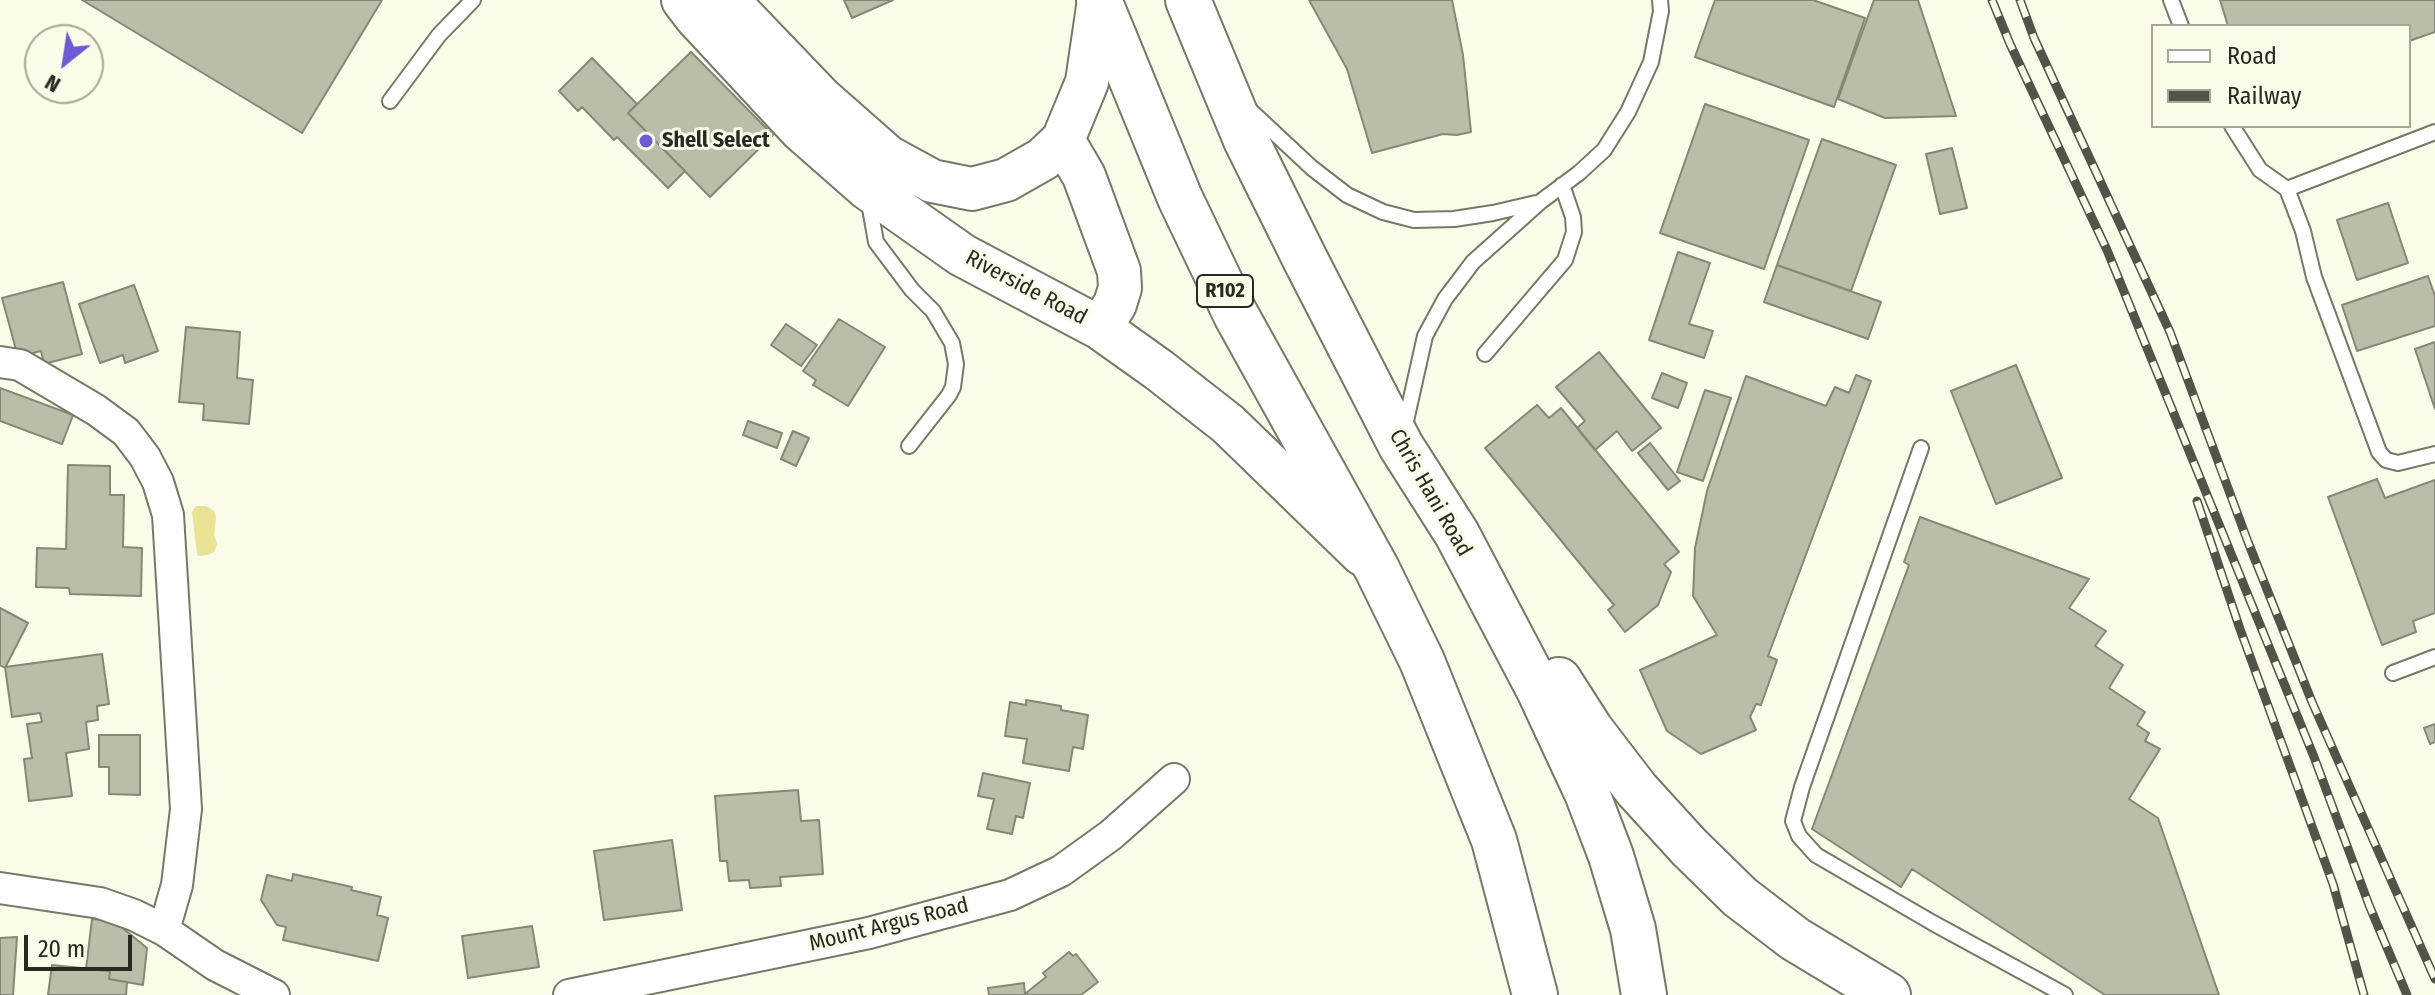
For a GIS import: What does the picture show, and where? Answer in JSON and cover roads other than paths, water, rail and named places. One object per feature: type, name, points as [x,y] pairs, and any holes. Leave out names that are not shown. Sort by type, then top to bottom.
[{"type":"main road","name":"Riverside Road","points":[[683,0],[801,130],[867,188],[962,255],[1100,328],[1159,370],[1228,424],[1377,569]]},
{"type":"main road","points":[[727,0],[821,98],[888,157],[932,181],[972,189],[1006,180],[1043,159],[1063,140],[1087,82],[1099,0]]},
{"type":"main road","name":"R102","points":[[1099,0],[1180,198],[1236,315],[1377,569],[1422,661],[1494,840],[1535,995]]},
{"type":"main road","name":"Chris Hani Road","points":[[1188,0],[1246,140],[1401,446],[1457,534],[1539,690],[1587,793],[1611,856],[1633,929],[1644,995]]},
{"type":"main road","points":[[1063,140],[1090,191],[1119,271],[1120,288],[1115,304],[1100,328]]},
{"type":"main road","points":[[1457,534],[1541,650],[1591,730],[1637,790],[1689,847],[1740,897],[1795,939],[1888,995]]},
{"type":"street","points":[[0,362],[20,365],[96,410],[126,432],[145,457],[158,482],[168,515],[186,809],[177,885],[164,930]]},
{"type":"street","name":"Mount Argus Road","points":[[569,995],[869,933],[1010,895],[1074,862],[1111,835],[1174,779]]},
{"type":"street","points":[[0,888],[100,903],[164,930],[215,965],[274,995]]},
{"type":"lane","points":[[390,101],[439,35],[473,0]]},
{"type":"lane","points":[[1401,446],[1425,336],[1445,299],[1473,262],[1604,150],[1628,112],[1651,62],[1661,11],[1660,0]]},
{"type":"lane","points":[[2171,0],[2180,24]]},
{"type":"lane","points":[[1222,80],[1271,132],[1312,168],[1347,195],[1383,212],[1414,220],[1454,219],[1540,202]]},
{"type":"lane","points":[[2233,128],[2260,170],[2287,189],[2303,231],[2314,277],[2379,452],[2386,460],[2398,463],[2435,454]]},
{"type":"lane","points":[[2287,189],[2435,132]]},
{"type":"lane","points":[[1485,354],[1565,260],[1574,232],[1573,217],[1562,185]]},
{"type":"lane","points":[[867,188],[876,242],[938,320],[952,343],[956,364],[949,395],[909,446]]},
{"type":"lane","points":[[1921,448],[1802,787],[1793,821],[1799,836],[1816,855],[2065,995]]},
{"type":"lane","points":[[2393,673],[2435,657]]},
{"type":"railway","points":[[1992,0],[2107,250],[2314,757],[2369,905],[2407,995]]},
{"type":"railway","points":[[2020,0],[2034,38],[2170,332],[2248,542],[2312,702],[2435,979]]},
{"type":"railway","points":[[2197,501],[2333,884],[2364,995]]},
{"type":"place","name":"Shell Select","points":[[646,141]]}]
